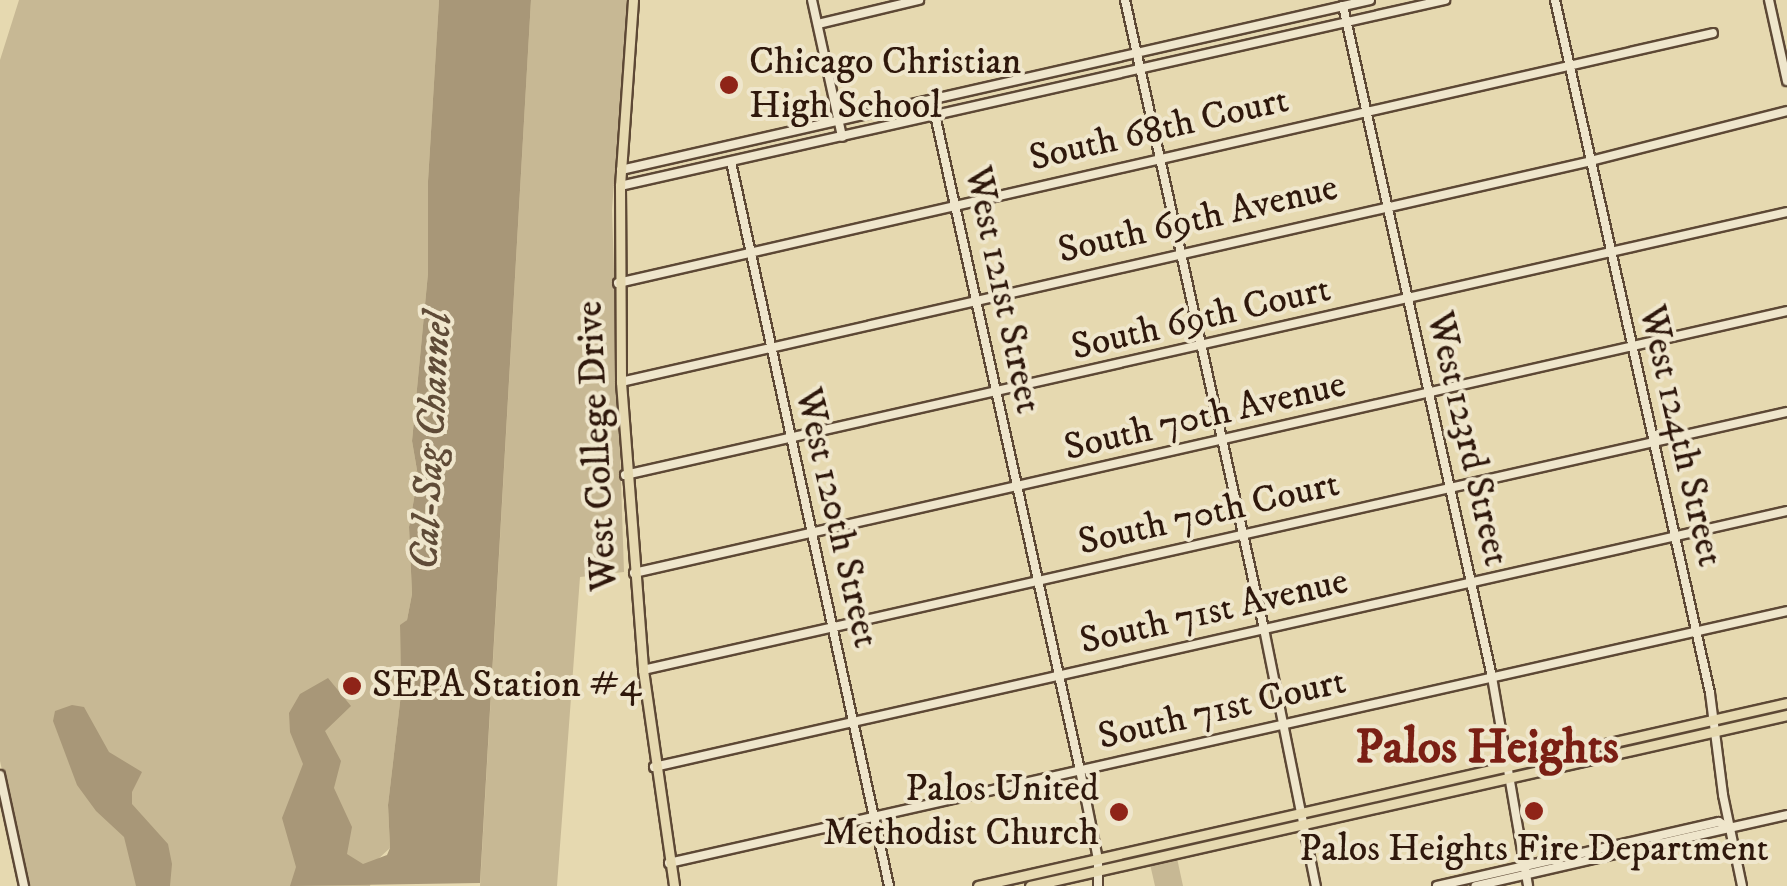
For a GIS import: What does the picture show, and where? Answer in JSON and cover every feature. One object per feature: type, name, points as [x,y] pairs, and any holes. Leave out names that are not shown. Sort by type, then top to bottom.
[{"type":"main road","name":"West College Drive","points":[[633,0],[620,186],[621,382],[643,670],[674,886]]},
{"type":"main road","points":[[978,886],[1303,818],[1787,703]]},
{"type":"main road","points":[[1509,771],[1787,715]]},
{"type":"main road","points":[[1030,886],[1303,818]]},
{"type":"street","points":[[812,0],[842,136]]},
{"type":"street","points":[[818,24],[920,0]]},
{"type":"street","points":[[1125,0],[1244,535],[1316,886]]},
{"type":"street","points":[[621,170],[1370,0]]},
{"type":"street","points":[[620,186],[1444,0]]},
{"type":"street","name":"West 124th Street","points":[[1556,0],[1696,631],[1742,886]]},
{"type":"street","points":[[1769,0],[1787,80]]},
{"type":"street","name":"West 123rd Street","points":[[1343,6],[1492,677],[1528,886]]},
{"type":"street","name":"South 68th Court","points":[[618,283],[1713,33]]},
{"type":"street","name":"South 69th Avenue","points":[[621,382],[1591,160],[1787,111]]},
{"type":"street","name":"West 121st Street","points":[[935,115],[1080,770],[1098,859],[1094,872]]},
{"type":"street","name":"West 120th Street","points":[[731,162],[889,886]]},
{"type":"street","name":"South 69th Court","points":[[626,476],[1787,212]]},
{"type":"street","name":"South 70th Avenue","points":[[634,573],[1018,489],[1787,311]]},
{"type":"street","name":"South 70th Court","points":[[643,670],[1787,412]]},
{"type":"street","name":"South 71st Avenue","points":[[654,767],[1787,511]]},
{"type":"street","name":"South 71st Court","points":[[669,862],[1787,611]]},
{"type":"street","points":[[0,774],[24,886]]},
{"type":"street","points":[[1437,886],[1525,871],[1787,814]]},
{"type":"street","points":[[1476,886],[1525,871]]},
{"type":"street","points":[[1094,872],[1098,886]]},
{"type":"shaded area","points":[[19,0],[439,0],[428,181],[428,273],[412,441],[418,476],[409,527],[412,594],[407,620],[400,626],[401,694],[388,805],[390,848],[377,860],[370,886],[27,886],[0,761],[0,60]]},
{"type":"shaded area","points":[[531,0],[627,0],[612,210],[624,572],[580,577],[557,886],[480,886]]},
{"type":"shaded area","points":[[1177,858],[1183,886],[1155,886],[1150,864]]},
{"type":"water","name":"Cal-Sag Channel","points":[[439,0],[531,0],[480,883],[290,886],[296,867],[282,818],[303,764],[290,732],[289,713],[300,694],[328,678],[351,706],[325,731],[341,761],[334,788],[352,827],[347,854],[363,864],[387,855],[390,848],[388,805],[401,694],[400,625],[407,620],[412,594],[409,527],[418,476],[412,441],[428,273],[428,181]]},
{"type":"water","points":[[72,705],[84,707],[109,752],[142,772],[132,792],[132,804],[168,844],[172,864],[170,886],[136,886],[124,837],[96,811],[77,785],[53,721],[55,711]]},
{"type":"place","name":"Chicago Christian High School","points":[[729,85]]},
{"type":"place","name":"SEPA Station #4","points":[[352,686]]},
{"type":"place","name":"Palos Heights Fire Department","points":[[1534,811]]},
{"type":"place","name":"Palos United Methodist Church","points":[[1119,812]]},
{"type":"district","name":"Palos Heights","points":[[1487,749]]}]
